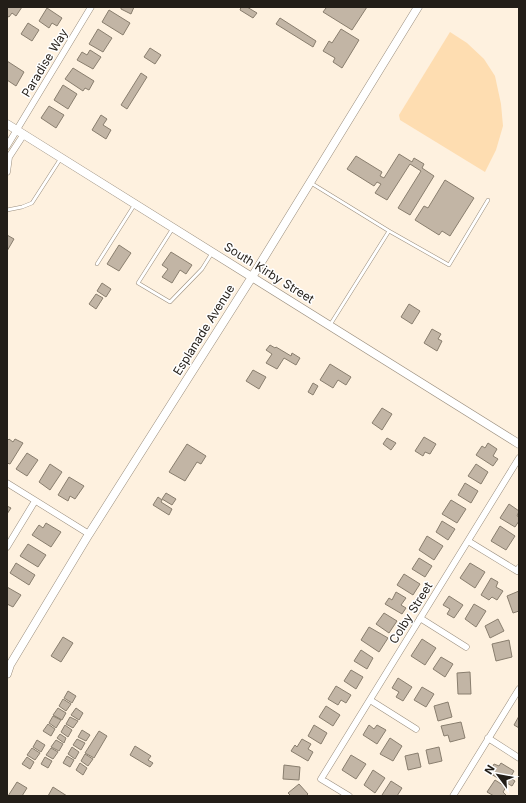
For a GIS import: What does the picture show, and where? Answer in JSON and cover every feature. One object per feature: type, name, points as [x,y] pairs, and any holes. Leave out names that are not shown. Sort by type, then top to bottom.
[{"type":"main road","name":"Esplanade Avenue","points":[[7,674],[8,666],[89,534],[252,276],[418,7]]},
{"type":"main road","name":"South Kirby Street","points":[[7,124],[519,444]]},
{"type":"street","name":"Paradise Way","points":[[21,132],[91,7]]},
{"type":"street","points":[[7,146],[21,132]]},
{"type":"street","points":[[7,172],[10,157],[21,132]]},
{"type":"street","name":"Colby Street","points":[[349,796],[321,779],[519,458]]},
{"type":"street","points":[[7,483],[89,534]]},
{"type":"street","points":[[7,547],[35,501]]},
{"type":"street","points":[[468,541],[518,569]]},
{"type":"street","points":[[420,618],[466,646]]},
{"type":"street","points":[[453,796],[519,689]]},
{"type":"street","points":[[370,700],[416,729]]},
{"type":"street","points":[[488,738],[519,758]]},
{"type":"lane","points":[[7,210],[32,203],[62,157]]},
{"type":"lane","points":[[310,182],[389,231],[449,265],[488,200]]},
{"type":"lane","points":[[97,264],[135,204]]},
{"type":"lane","points":[[173,228],[138,283],[170,302],[202,269],[212,252]]},
{"type":"lane","points":[[330,325],[389,231]]},
{"type":"shaded area","points":[[450,32],[467,43],[484,59],[495,76],[501,104],[503,126],[496,150],[485,172],[400,120],[399,115]]},
{"type":"building","points":[[7,7],[22,7],[16,16],[12,13],[9,17],[7,16]]},
{"type":"building","points":[[121,7],[134,7],[131,14],[121,9]]},
{"type":"building","points":[[241,7],[247,7],[257,13],[253,18],[240,10]]},
{"type":"building","points":[[324,7],[367,7],[352,30],[323,12],[326,8]]},
{"type":"building","points":[[47,8],[62,18],[57,26],[52,23],[49,28],[39,21]]},
{"type":"building","points":[[109,10],[130,23],[123,35],[102,22]]},
{"type":"building","points":[[280,18],[316,41],[313,47],[276,24]]},
{"type":"building","points":[[28,23],[39,30],[32,41],[21,34]]},
{"type":"building","points":[[98,29],[112,38],[103,52],[89,44]]},
{"type":"building","points":[[341,29],[359,40],[342,68],[333,62],[335,58],[323,51],[329,41],[332,43]]},
{"type":"building","points":[[150,48],[161,55],[155,64],[144,57]]},
{"type":"building","points":[[90,50],[101,57],[93,69],[77,60],[82,52],[87,55]]},
{"type":"building","points":[[7,61],[24,72],[16,86],[7,80]]},
{"type":"building","points":[[73,68],[94,81],[89,90],[85,88],[83,91],[65,79]]},
{"type":"building","points":[[141,73],[147,77],[127,109],[121,105]]},
{"type":"building","points":[[63,85],[77,94],[68,109],[54,100]]},
{"type":"building","points":[[49,106],[64,115],[56,128],[41,118]]},
{"type":"building","points":[[101,115],[107,119],[103,125],[111,130],[106,139],[92,130]]},
{"type":"building","points":[[399,154],[412,162],[414,158],[424,164],[422,168],[434,176],[410,215],[398,208],[421,171],[410,164],[387,200],[375,193],[381,184],[377,182],[374,186],[347,169],[356,156],[382,172],[380,176],[384,178]]},
{"type":"building","points":[[445,180],[474,198],[450,236],[442,231],[439,235],[415,220],[424,206],[428,208]]},
{"type":"building","points":[[7,235],[14,239],[7,251]]},
{"type":"building","points":[[119,245],[131,253],[119,271],[107,264]]},
{"type":"building","points":[[171,252],[192,265],[186,274],[180,270],[172,283],[162,277],[168,269],[162,265]]},
{"type":"building","points":[[102,283],[111,289],[106,297],[97,291]]},
{"type":"building","points":[[96,294],[103,298],[96,309],[89,304]]},
{"type":"building","points":[[409,304],[420,311],[412,324],[401,317]]},
{"type":"building","points":[[432,329],[441,334],[438,339],[442,341],[437,351],[424,343]]},
{"type":"building","points":[[270,345],[291,356],[292,353],[300,358],[296,365],[284,358],[277,369],[266,363],[272,354],[266,350]]},
{"type":"building","points":[[330,364],[351,377],[346,385],[338,380],[333,388],[320,380]]},
{"type":"building","points":[[253,370],[266,377],[259,389],[246,381]]},
{"type":"building","points":[[313,383],[318,386],[313,395],[308,392]]},
{"type":"building","points":[[382,408],[392,414],[382,430],[372,423]]},
{"type":"building","points":[[424,437],[436,444],[430,454],[425,452],[423,456],[415,451]]},
{"type":"building","points":[[387,438],[396,443],[391,450],[383,444]]},
{"type":"building","points":[[9,439],[13,442],[15,439],[23,443],[10,464],[7,463],[7,441]]},
{"type":"building","points":[[488,443],[497,449],[493,456],[498,459],[493,466],[476,455],[482,446],[485,448]]},
{"type":"building","points":[[187,444],[206,456],[201,464],[197,462],[185,481],[169,472]]},
{"type":"building","points":[[27,453],[38,460],[27,476],[16,469]]},
{"type":"building","points":[[50,464],[62,472],[50,490],[39,482]]},
{"type":"building","points":[[476,464],[488,472],[481,484],[468,476]]},
{"type":"building","points":[[69,477],[84,486],[75,499],[70,496],[68,501],[58,495]]},
{"type":"building","points":[[465,483],[478,491],[471,503],[458,495]]},
{"type":"building","points":[[166,493],[176,499],[172,505],[162,499]]},
{"type":"building","points":[[158,497],[162,500],[161,502],[172,509],[169,515],[153,505]]},
{"type":"building","points":[[451,500],[466,509],[457,523],[442,514]]},
{"type":"building","points":[[509,504],[519,511],[517,516],[519,517],[519,521],[515,527],[500,518]]},
{"type":"building","points":[[7,506],[11,508],[7,514]]},
{"type":"building","points":[[442,521],[455,529],[448,540],[436,532]]},
{"type":"building","points":[[46,523],[61,532],[51,547],[32,535],[39,525],[43,528]]},
{"type":"building","points":[[500,526],[515,536],[506,550],[491,541]]},
{"type":"building","points":[[427,536],[443,546],[434,560],[419,550]]},
{"type":"building","points":[[28,544],[46,555],[38,567],[20,556]]},
{"type":"building","points":[[419,558],[432,566],[425,577],[412,569]]},
{"type":"building","points":[[16,563],[35,575],[29,585],[10,573]]},
{"type":"building","points":[[470,563],[485,572],[475,588],[460,578]]},
{"type":"building","points":[[404,574],[420,584],[413,595],[397,585]]},
{"type":"building","points":[[491,578],[498,582],[496,587],[503,591],[497,600],[492,597],[489,600],[481,595]]},
{"type":"building","points":[[7,587],[21,595],[13,607],[7,604]]},
{"type":"building","points":[[519,591],[519,611],[513,613],[507,596]]},
{"type":"building","points":[[396,592],[406,598],[401,605],[406,608],[402,614],[385,604],[389,598],[392,600]]},
{"type":"building","points":[[449,596],[463,605],[454,618],[447,614],[450,609],[443,605]]},
{"type":"building","points":[[474,604],[486,611],[476,627],[465,619]]},
{"type":"building","points":[[384,613],[397,621],[389,633],[376,624]]},
{"type":"building","points":[[498,619],[504,631],[490,638],[485,626]]},
{"type":"building","points":[[369,627],[388,638],[379,652],[361,640]]},
{"type":"building","points":[[63,637],[73,643],[61,662],[51,656]]},
{"type":"building","points":[[422,639],[436,648],[425,665],[411,656]]},
{"type":"building","points":[[509,640],[512,657],[496,661],[492,644]]},
{"type":"building","points":[[361,650],[373,658],[367,669],[354,661]]},
{"type":"building","points":[[441,657],[453,664],[445,677],[433,669]]},
{"type":"building","points":[[351,670],[363,677],[356,689],[344,681]]},
{"type":"building","points":[[470,672],[471,694],[458,694],[457,673]]},
{"type":"building","points":[[398,678],[412,687],[403,701],[396,697],[399,692],[392,688]]},
{"type":"building","points":[[336,686],[351,695],[346,703],[341,700],[338,705],[328,699]]},
{"type":"building","points":[[422,687],[434,694],[426,707],[414,700]]},
{"type":"building","points":[[68,691],[76,696],[72,703],[64,698]]},
{"type":"building","points":[[63,699],[71,704],[66,711],[59,706]]},
{"type":"building","points":[[448,702],[452,717],[438,721],[434,706]]},
{"type":"building","points":[[326,706],[340,715],[333,726],[319,717]]},
{"type":"building","points":[[58,708],[66,713],[62,720],[53,715]]},
{"type":"building","points":[[76,708],[83,713],[79,720],[71,715]]},
{"type":"building","points":[[53,716],[61,720],[56,728],[49,723]]},
{"type":"building","points":[[519,716],[519,728],[514,725]]},
{"type":"building","points":[[70,717],[78,721],[73,728],[66,724]]},
{"type":"building","points":[[461,722],[465,738],[450,742],[448,735],[444,736],[441,726]]},
{"type":"building","points":[[48,724],[55,729],[51,736],[43,731]]},
{"type":"building","points":[[65,725],[72,730],[68,737],[61,732]]},
{"type":"building","points":[[314,725],[327,733],[321,744],[308,736]]},
{"type":"building","points":[[369,725],[374,729],[377,725],[386,730],[377,744],[363,735]]},
{"type":"building","points":[[82,730],[90,735],[86,741],[78,737]]},
{"type":"building","points":[[99,731],[107,736],[94,758],[85,753]]},
{"type":"building","points":[[60,734],[66,738],[64,743],[57,738]]},
{"type":"building","points":[[390,738],[402,746],[393,761],[380,754]]},
{"type":"building","points":[[77,739],[85,743],[81,750],[73,745]]},
{"type":"building","points":[[302,739],[311,744],[308,749],[313,752],[308,761],[291,751],[295,745],[297,747]]},
{"type":"building","points":[[37,740],[45,745],[41,752],[33,747]]},
{"type":"building","points":[[56,740],[63,744],[59,751],[51,747]]},
{"type":"building","points":[[135,746],[151,756],[148,760],[153,763],[150,767],[130,755]]},
{"type":"building","points":[[72,747],[79,752],[75,759],[68,754]]},
{"type":"building","points":[[439,747],[442,761],[429,764],[426,750]]},
{"type":"building","points":[[32,748],[40,753],[35,760],[27,755]]},
{"type":"building","points":[[51,748],[58,752],[53,759],[46,755]]},
{"type":"building","points":[[418,753],[421,767],[408,770],[405,756]]},
{"type":"building","points":[[85,754],[93,759],[88,766],[81,761]]},
{"type":"building","points":[[351,755],[366,764],[356,779],[342,770]]},
{"type":"building","points":[[67,756],[74,760],[70,767],[63,763]]},
{"type":"building","points":[[27,757],[34,762],[30,769],[22,764]]},
{"type":"building","points":[[45,757],[52,761],[48,768],[41,764]]},
{"type":"building","points":[[80,763],[87,768],[83,775],[76,770]]},
{"type":"building","points":[[501,763],[514,771],[510,778],[515,781],[512,786],[489,773],[494,764],[499,766]]},
{"type":"building","points":[[284,765],[300,767],[299,780],[283,779]]},
{"type":"building","points":[[373,770],[385,778],[375,793],[364,785]]},
{"type":"building","points":[[495,780],[506,787],[503,792],[507,796],[494,796],[487,792]]},
{"type":"building","points":[[391,781],[402,788],[397,796],[382,795]]},
{"type":"building","points":[[17,782],[27,788],[22,796],[8,796]]},
{"type":"building","points":[[299,784],[308,794],[306,796],[291,796],[288,793]]},
{"type":"building","points":[[53,787],[67,796],[48,796]]}]
